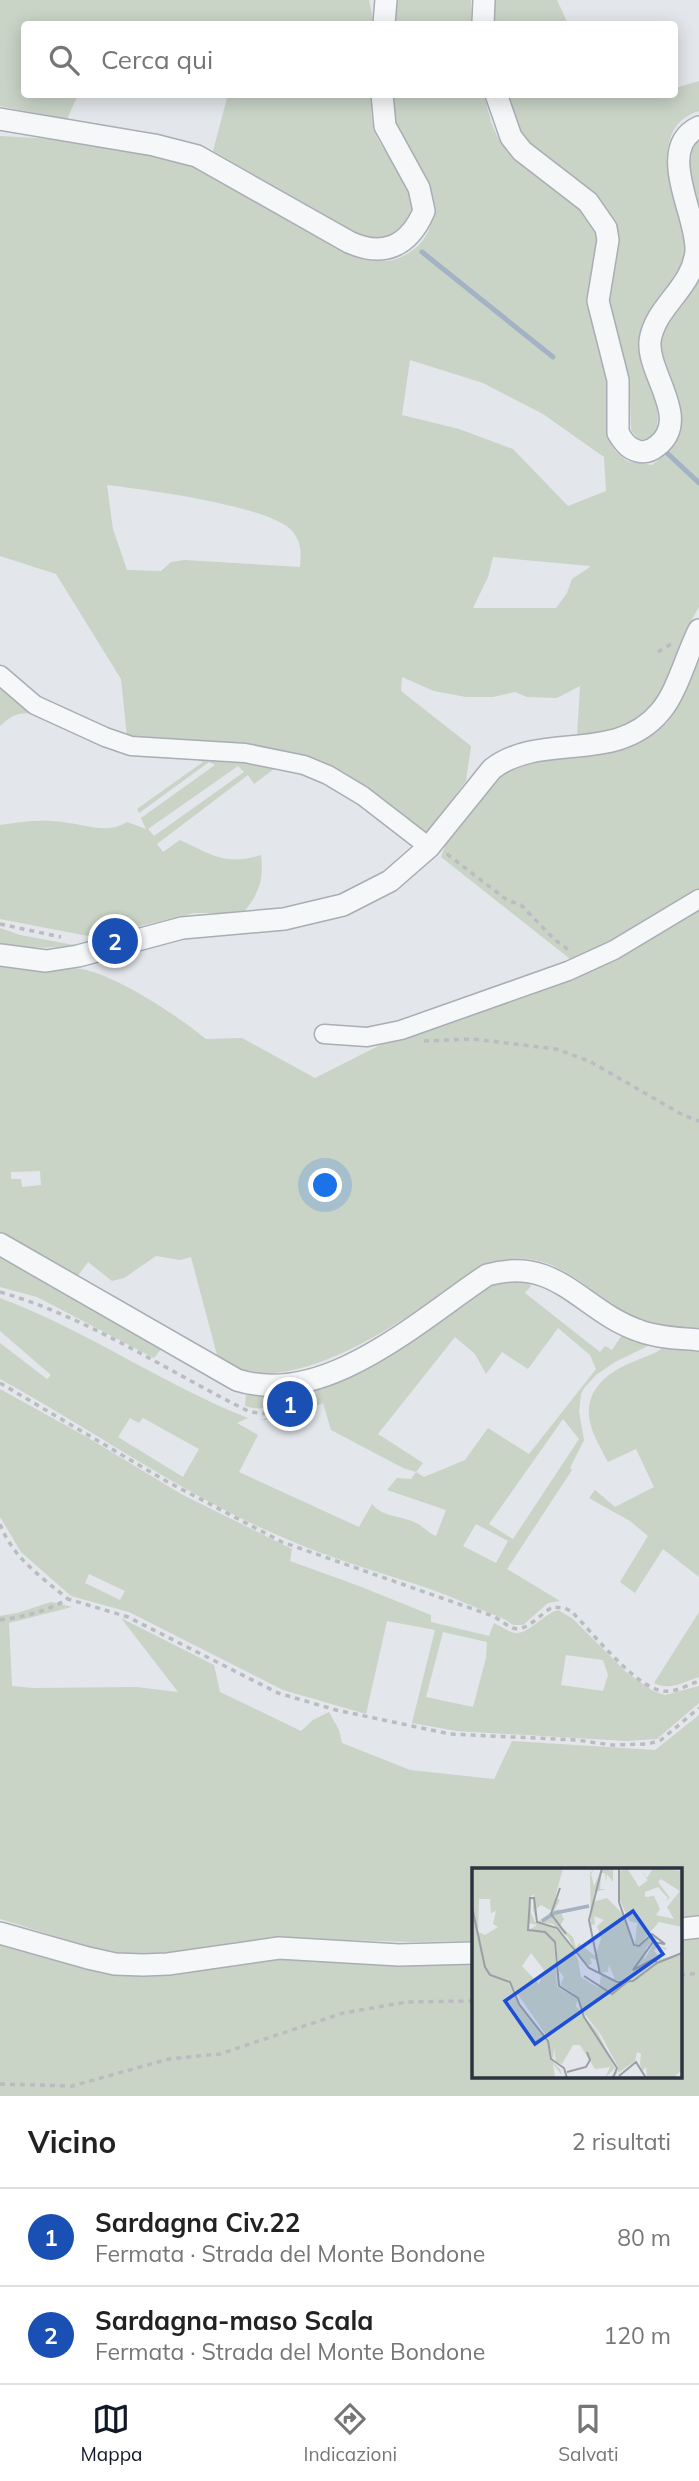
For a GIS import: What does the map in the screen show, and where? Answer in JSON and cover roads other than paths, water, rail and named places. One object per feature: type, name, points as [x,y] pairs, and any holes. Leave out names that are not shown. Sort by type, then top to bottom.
[{"type":"street","points":[[384,21],[386,0]]},
{"type":"street","points":[[483,21],[484,0]]},
{"type":"street","points":[[0,119],[154,145],[197,156],[349,242],[371,250],[380,250],[404,241],[425,211],[419,188],[385,126],[382,98]]},
{"type":"street","points":[[497,98],[511,137],[522,151],[588,202],[606,228],[608,240],[598,300],[618,380],[618,433],[633,450],[642,452],[659,445],[669,430],[671,420],[651,355],[650,339],[659,317],[688,279],[696,252],[693,222],[680,183],[680,153],[686,136],[699,127]]},
{"type":"street","points":[[0,955],[46,961],[78,956],[182,928],[284,919],[343,905],[390,881],[429,847],[484,779],[504,760],[540,750],[597,746],[633,733],[650,721],[666,704],[699,630]]},
{"type":"street","points":[[0,675],[35,705],[94,733],[131,746],[244,753],[304,765],[328,775],[363,796],[429,847]]},
{"type":"street","points":[[324,1034],[367,1037],[401,1030],[586,963],[654,928],[699,899]]},
{"type":"street","points":[[0,1244],[237,1380],[259,1385],[316,1379],[373,1353],[487,1275],[502,1271],[532,1272],[551,1278],[600,1310],[639,1331],[699,1340]]},
{"type":"street","points":[[0,1933],[88,1958],[143,1965],[168,1964],[279,1948],[399,1955],[472,1953]]},
{"type":"waterway","points":[[422,252],[553,357]]},
{"type":"waterway","points":[[666,452],[699,483]]},
{"type":"place","name":"Sardagna-maso Scala","points":[[115,941]]},
{"type":"place","name":"Sardagna Civ.22","points":[[290,1404]]}]
